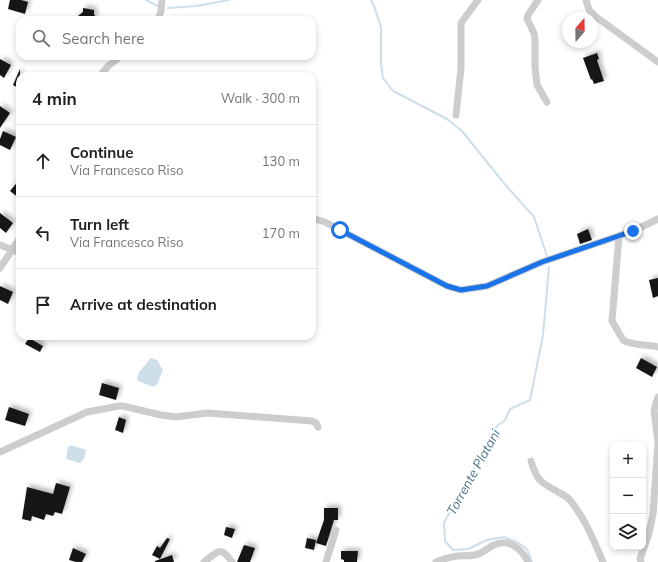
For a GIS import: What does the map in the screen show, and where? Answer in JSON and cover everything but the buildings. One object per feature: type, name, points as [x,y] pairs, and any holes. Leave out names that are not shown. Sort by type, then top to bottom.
[{"type":"street","points":[[159,16],[162,0]]},
{"type":"street","points":[[456,115],[461,68],[461,23],[478,0]]},
{"type":"street","points":[[538,0],[528,15],[528,19],[534,33],[535,40],[537,85],[547,102]]},
{"type":"street","points":[[586,0],[589,10],[594,16],[658,62]]},
{"type":"street","points":[[103,72],[116,60]]},
{"type":"street","points":[[316,219],[325,222],[447,286],[461,290],[487,286],[542,262],[619,236],[658,219]]},
{"type":"street","points":[[619,236],[612,321],[623,340],[632,344],[658,347]]},
{"type":"street","points":[[0,268],[16,244]]},
{"type":"street","points":[[0,245],[16,252]]},
{"type":"street","points":[[641,562],[640,559],[649,533],[652,514],[658,442],[654,410],[658,397]]},
{"type":"street","points":[[0,452],[87,412],[119,406],[176,417],[207,413],[312,421],[316,423],[318,427]]},
{"type":"street","points":[[530,461],[535,474],[540,481],[567,497],[574,505],[588,525],[603,562]]},
{"type":"street","points":[[326,562],[336,530]]},
{"type":"street","points":[[436,562],[457,556],[478,554],[502,542],[509,543],[524,553],[528,562]]},
{"type":"street","points":[[204,562],[221,551],[225,552],[232,562]]},
{"type":"shaded area","points":[[151,358],[157,360],[163,370],[157,385],[153,387],[138,381],[137,379],[139,372]]},
{"type":"shaded area","points":[[71,445],[86,450],[84,459],[80,463],[66,459],[68,447]]},
{"type":"waterway","name":"Torrente Platani","points":[[146,0],[158,6]]},
{"type":"waterway","name":"Torrente Platani","points":[[168,8],[196,6],[229,0]]},
{"type":"waterway","name":"Torrente Platani","points":[[371,0],[381,27],[381,64],[383,78],[393,91],[447,119],[462,131],[503,182],[534,217],[547,256]]},
{"type":"waterway","name":"Torrente Platani","points":[[532,562],[527,549],[517,542],[504,537],[487,540],[468,549],[453,550],[445,541],[444,523],[497,426],[505,420],[510,409],[530,400],[543,335],[549,267]]},
{"type":"route","points":[[340,230],[447,286],[461,290],[469,290],[487,286],[542,262],[633,231]]}]
